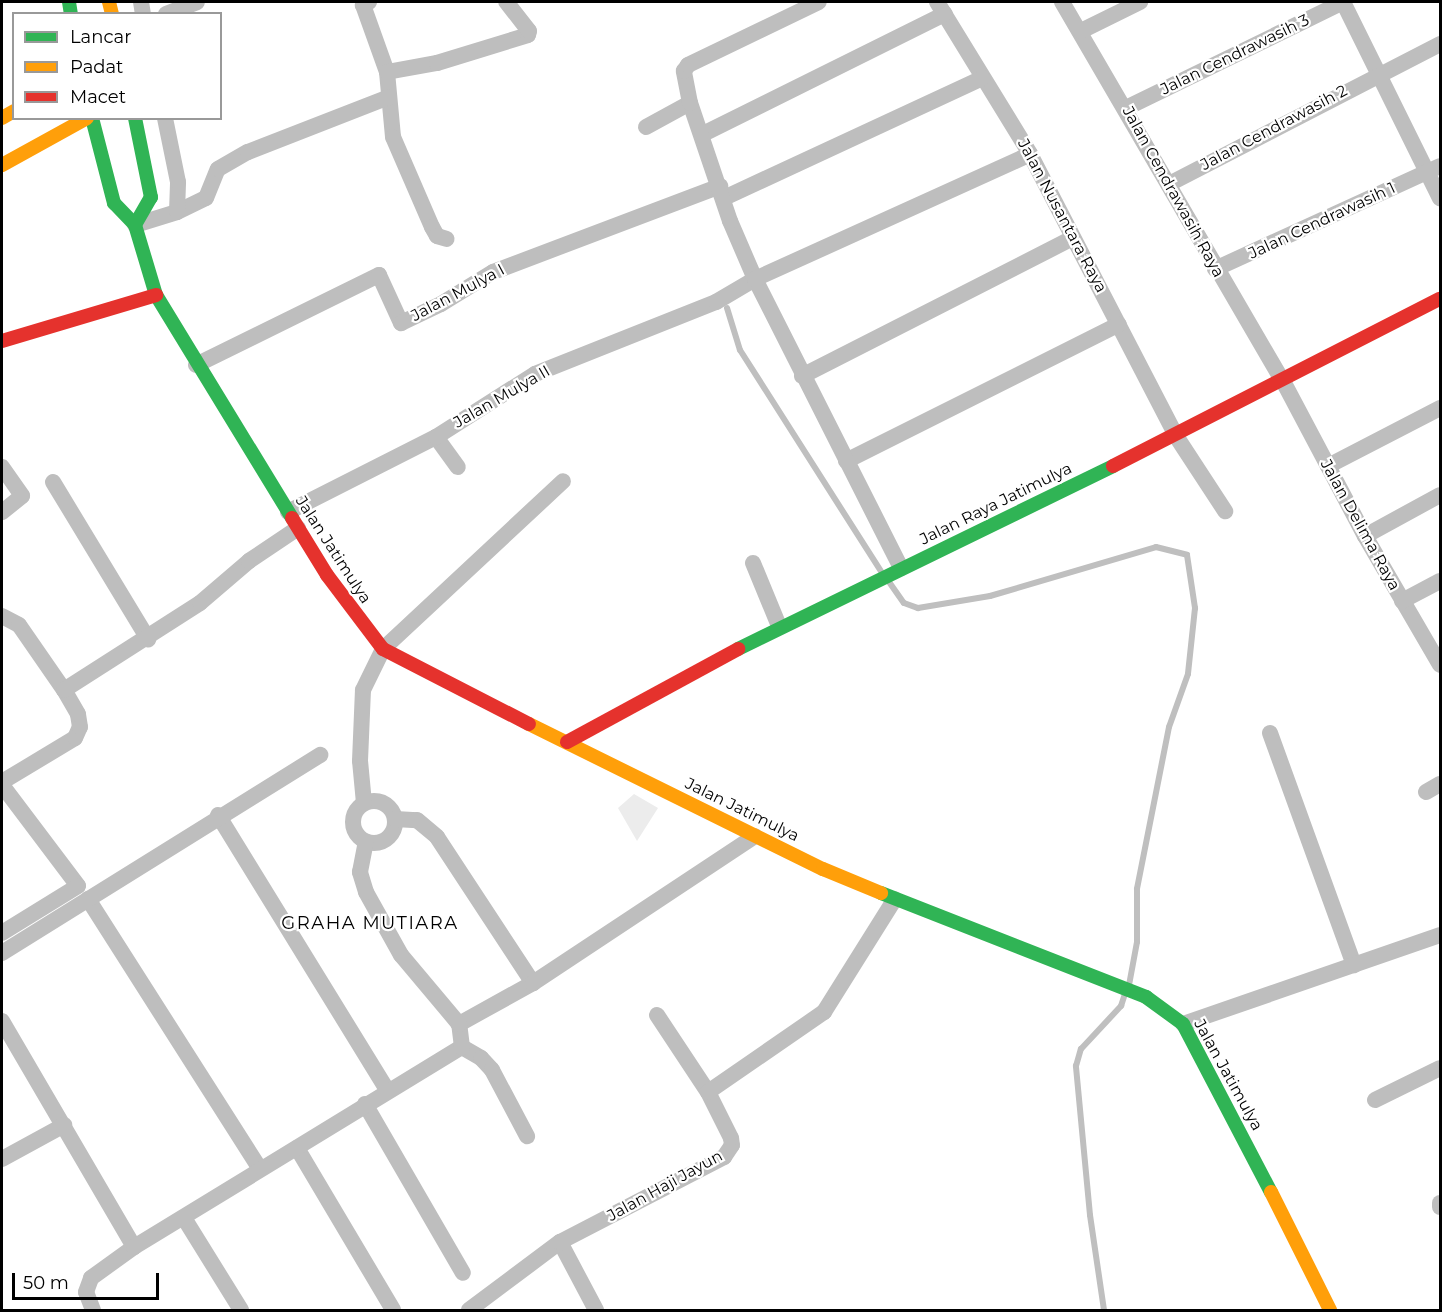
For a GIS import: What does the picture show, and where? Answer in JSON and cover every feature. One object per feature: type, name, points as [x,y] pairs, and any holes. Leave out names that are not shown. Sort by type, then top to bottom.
[{"type":"main road","points":[[2,144],[5,162],[83,120]]},
{"type":"main road","points":[[93,120],[114,204],[135,225],[151,197],[135,120]]},
{"type":"main road","name":"Jalan Jatimulya","points":[[135,225],[156,295],[196,365],[298,528],[357,617],[383,649],[408,665],[755,836],[895,899],[1021,951],[1146,997],[1183,1024],[1330,1311]]},
{"type":"main road","points":[[2,341],[156,295]]},
{"type":"main road","name":"Jalan Raya Jatimulya","points":[[567,742],[779,626],[1284,383],[1440,299]]},
{"type":"street","points":[[171,12],[197,2]]},
{"type":"street","points":[[369,2],[363,5],[387,72],[393,137],[432,227],[438,236],[447,239]]},
{"type":"street","points":[[387,72],[437,63],[528,35],[530,30],[506,2]]},
{"type":"street","points":[[819,2],[688,65],[684,80],[690,103],[755,279],[898,569]]},
{"type":"street","name":"Jalan Cendrawasih Raya","points":[[1062,2],[1126,108],[1215,269],[1284,383]]},
{"type":"street","points":[[1081,31],[1140,2]]},
{"type":"street","points":[[1343,2],[1378,73],[1434,169],[1440,198]]},
{"type":"street","name":"Jalan Cendrawasih 3","points":[[1126,108],[1343,2]]},
{"type":"street","points":[[703,134],[941,8]]},
{"type":"street","name":"Jalan Nusantara Raya","points":[[941,8],[1030,154],[1176,436],[1225,511]]},
{"type":"street","name":"Jalan Cendrawasih 2","points":[[1169,184],[1378,73],[1440,44]]},
{"type":"street","points":[[722,192],[983,78]]},
{"type":"street","points":[[135,225],[177,212],[206,198],[218,169],[248,152],[389,98]]},
{"type":"street","points":[[646,127],[690,103]]},
{"type":"street","points":[[165,120],[177,182],[177,212]]},
{"type":"street","name":"Jalan Mulya II","points":[[288,512],[436,437],[535,374],[716,302],[755,279],[1030,154]]},
{"type":"street","name":"Jalan Cendrawasih 1","points":[[1215,269],[1434,169]]},
{"type":"street","name":"Jalan Mulya I","points":[[196,365],[379,275],[401,322],[441,304],[493,272],[722,192]]},
{"type":"street","points":[[802,376],[1073,238]]},
{"type":"street","points":[[846,461],[1119,324]]},
{"type":"street","name":"Jalan Delima Raya","points":[[1284,383],[1365,536],[1440,665]]},
{"type":"street","points":[[1328,466],[1440,408]]},
{"type":"street","points":[[436,437],[458,467]]},
{"type":"street","points":[[2,467],[22,496],[2,512]]},
{"type":"street","points":[[364,803],[360,761],[363,690],[383,649],[563,481]]},
{"type":"street","points":[[52,482],[148,639]]},
{"type":"street","points":[[1365,536],[1440,495]]},
{"type":"street","points":[[64,690],[148,639],[298,528]]},
{"type":"street","points":[[753,563],[779,626]]},
{"type":"street","points":[[1402,601],[1440,581]]},
{"type":"street","points":[[2,616],[19,625],[64,690],[78,714],[80,727],[75,738],[2,783],[78,886],[2,933]]},
{"type":"street","points":[[1270,733],[1354,965]]},
{"type":"street","points":[[2,953],[218,815],[320,755]]},
{"type":"street","points":[[462,1047],[459,1024],[402,955],[366,892],[360,872],[366,842],[353,823],[354,815],[364,803],[380,801],[396,819],[417,820],[437,837],[532,983]]},
{"type":"street","points":[[218,815],[388,1091]]},
{"type":"street","points":[[366,842],[384,841],[395,827],[396,819]]},
{"type":"street","points":[[459,1024],[532,983],[755,836]]},
{"type":"street","points":[[88,899],[260,1169]]},
{"type":"street","points":[[708,1092],[824,1012],[895,899]]},
{"type":"street","points":[[1183,1024],[1440,935]]},
{"type":"street","name":"Jalan Haji Jayun","points":[[469,1311],[560,1242],[724,1157],[732,1145],[731,1138],[708,1092],[657,1015]]},
{"type":"street","points":[[2,1021],[134,1247]]},
{"type":"street","points":[[93,1311],[86,1292],[91,1278],[134,1247],[365,1104],[462,1047]]},
{"type":"street","points":[[462,1047],[481,1058],[492,1070],[527,1136]]},
{"type":"street","points":[[1375,1100],[1440,1068]]},
{"type":"street","points":[[365,1104],[463,1273]]},
{"type":"street","points":[[2,1159],[64,1125]]},
{"type":"street","points":[[297,1148],[393,1311]]},
{"type":"street","points":[[184,1218],[241,1311]]},
{"type":"street","points":[[560,1242],[596,1311]]},
{"type":"shaded area","points":[[634,794],[658,808],[637,841],[618,808]]},
{"type":"waterway","points":[[727,308],[740,350],[881,571]]},
{"type":"waterway","points":[[887,579],[904,603],[918,608],[990,596],[1156,547],[1187,555],[1195,608],[1188,674],[1169,727],[1137,889],[1137,942],[1129,985]]},
{"type":"waterway","points":[[1104,1310],[1090,1215],[1076,1066],[1081,1049],[1121,1006],[1125,994]]},
{"type":"traffic: fast","points":[[69,2],[71,12]]},
{"type":"traffic: fast","points":[[93,120],[114,203],[135,225],[156,295],[292,518]]},
{"type":"traffic: fast","points":[[135,120],[151,197],[135,225]]},
{"type":"traffic: fast","points":[[738,649],[1113,466]]},
{"type":"traffic: fast","points":[[881,893],[1146,997],[1183,1024],[1271,1192]]},
{"type":"traffic: slow","points":[[109,2],[112,12]]},
{"type":"traffic: slow","points":[[2,118],[12,112]]},
{"type":"traffic: slow","points":[[2,165],[83,120]]},
{"type":"traffic: slow","points":[[529,724],[823,869],[881,893]]},
{"type":"traffic: slow","points":[[1271,1192],[1330,1310]]},
{"type":"traffic: jam","points":[[2,341],[156,295]]},
{"type":"traffic: jam","points":[[1113,466],[1440,299]]},
{"type":"traffic: jam","points":[[292,518],[327,575],[383,649],[529,724]]},
{"type":"traffic: jam","points":[[567,742],[738,649]]},
{"type":"district","name":"GRAHA MUTIARA","points":[[370,923]]}]
